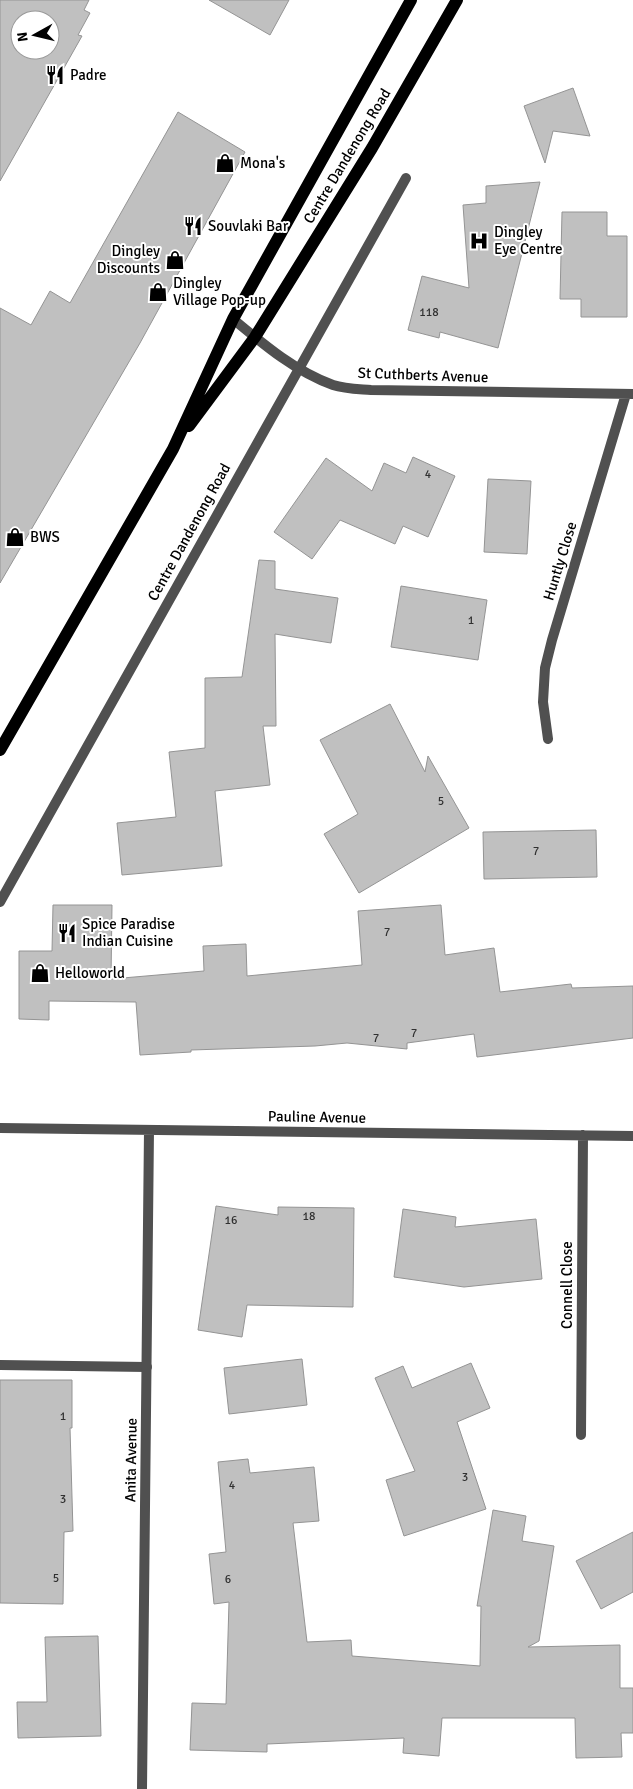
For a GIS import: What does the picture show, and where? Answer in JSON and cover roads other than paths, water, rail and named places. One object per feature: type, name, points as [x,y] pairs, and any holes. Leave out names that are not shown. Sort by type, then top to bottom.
[{"type":"main road","name":"Centre Dandenong Road","points":[[0,750],[173,449],[233,319],[411,0]]},
{"type":"main road","name":"Centre Dandenong Road","points":[[173,449],[255,337],[372,148],[457,0]]},
{"type":"street","name":"Centre Dandenong Road","points":[[0,902],[406,178]]},
{"type":"street","name":"St Cuthberts Avenue","points":[[233,319],[299,368],[334,386],[371,390],[629,394]]},
{"type":"street","name":"Huntly Close","points":[[548,739],[543,702],[545,668],[552,640],[629,394]]},
{"type":"street","name":"Pauline Avenue","points":[[0,1128],[633,1136]]},
{"type":"street","name":"Anita Avenue","points":[[142,1789],[149,1130]]},
{"type":"street","name":"Connell Close","points":[[581,1435],[583,1135]]},
{"type":"street","points":[[0,1365],[147,1367]]},
{"type":"place","name":"Padre","points":[[55,75]]},
{"type":"place","name":"Mona's","points":[[225,163]]},
{"type":"place","name":"Souvlaki Bar","points":[[193,226]]},
{"type":"place","name":"Dingley Eye Centre","points":[[479,241]]},
{"type":"place","name":"Dingley Discounts","points":[[175,260]]},
{"type":"place","name":"Dingley Village Pop-up","points":[[158,292]]},
{"type":"place","name":"BWS","points":[[15,537]]},
{"type":"place","name":"Spice Paradise Indian Cuisine","points":[[67,933]]},
{"type":"place","name":"Helloworld","points":[[40,973]]}]
